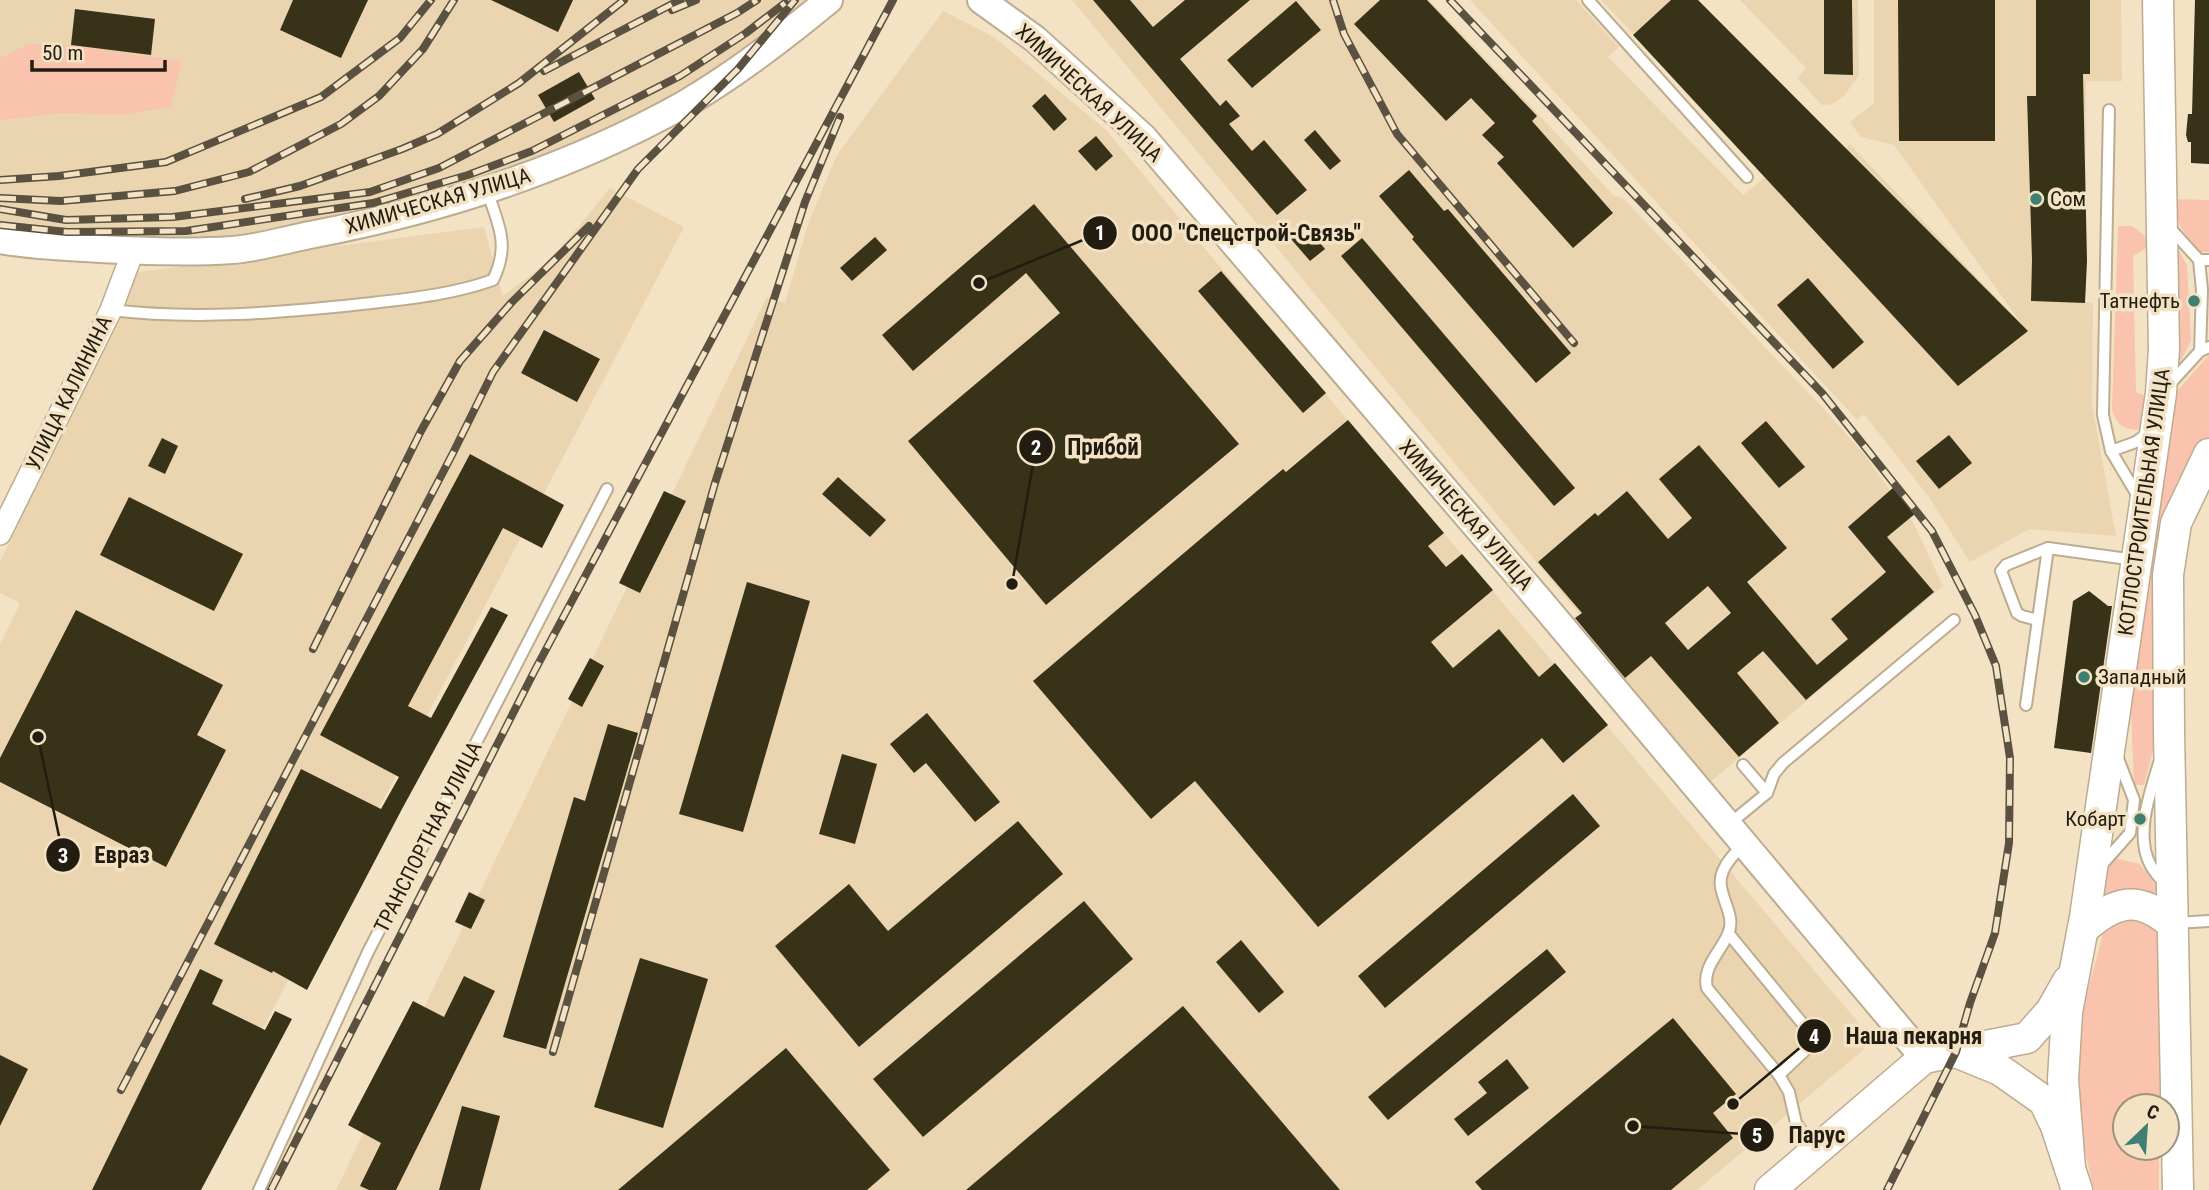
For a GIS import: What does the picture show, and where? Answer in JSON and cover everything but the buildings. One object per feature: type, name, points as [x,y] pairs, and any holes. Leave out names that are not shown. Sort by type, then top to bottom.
[{"type":"main road","name":"КОТЛОСТРОИТЕЛЬНАЯ УЛИЦА","points":[[2074,1179],[2063,1080],[2067,1012],[2091,878],[2161,393],[2164,349],[2158,0]]},
{"type":"main road","name":"КОТЛОСТРОИТЕЛЬНАЯ УЛИЦА","points":[[2178,1190],[2168,575],[2176,523],[2209,454]]},
{"type":"main road","points":[[2083,929],[2113,907],[2133,904],[2156,910],[2172,924]]},
{"type":"main road","points":[[1770,1190],[1923,1058],[2026,1038],[2051,1011],[2076,967]]},
{"type":"main road","points":[[1956,1052],[2000,1070],[2043,1101],[2056,1126],[2074,1179]]},
{"type":"street","name":"ХИМИЧЕСКАЯ УЛИЦА","points":[[0,240],[31,246],[133,251],[234,250],[357,226],[487,191],[555,167],[625,136],[685,103],[772,47],[829,0]]},
{"type":"street","name":"ХИМИЧЕСКАЯ УЛИЦА","points":[[981,0],[1035,39],[1143,137],[1532,591],[1923,1058]]},
{"type":"street","name":"УЛИЦА КАЛИНИНА","points":[[0,534],[111,310],[133,251]]},
{"type":"lane","points":[[1588,0],[1747,177]]},
{"type":"lane","points":[[2109,110],[2103,415],[2111,451],[2144,508]]},
{"type":"lane","points":[[111,310],[149,314],[225,314],[340,306],[469,289],[493,280],[500,265],[502,234],[487,191]]},
{"type":"lane","points":[[2161,393],[2205,349],[2202,290],[2204,260],[2178,239],[2162,216]]},
{"type":"lane","points":[[2111,451],[2136,442],[2157,426]]},
{"type":"lane","name":"ТРАНСПОРТНАЯ УЛИЦА","points":[[259,1190],[368,952],[607,489]]},
{"type":"lane","points":[[2038,620],[2022,617],[2017,613],[2001,571],[2006,565],[2048,548],[2137,560]]},
{"type":"lane","points":[[2026,705],[2048,548]]},
{"type":"lane","points":[[1816,1151],[1796,1123],[1789,1093],[1779,1075],[1707,988],[1705,979],[1708,969],[1729,934],[1731,924],[1721,873],[1730,859],[1736,835],[1767,793],[1774,774],[1783,763],[1954,620]]},
{"type":"lane","points":[[1743,765],[1767,793]]},
{"type":"lane","points":[[2172,924],[2209,921]]},
{"type":"lane","points":[[1729,934],[1816,1040],[1779,1075]]},
{"type":"shaded area","points":[[0,0],[820,0],[631,126],[479,190],[254,234],[140,245],[0,236]]},
{"type":"shaded area","points":[[1072,0],[1429,0],[1614,196],[1623,198],[1864,454],[1914,524],[1943,586],[1709,783],[1580,629],[1581,616]]},
{"type":"shaded area","points":[[1470,0],[1576,0],[1619,47],[1608,57],[1743,195],[1769,174],[1601,0],[1692,0],[1840,155],[1850,144],[2023,326],[1894,145],[1861,137],[1850,122],[1874,103],[1874,0],[2121,0],[2122,81],[2086,81],[2085,302],[2093,303],[2092,405],[2116,536],[2029,529],[1970,562],[1928,496],[1864,414],[1857,420]]},
{"type":"shaded area","points":[[1740,0],[1858,0],[1859,75],[1844,96],[1832,104],[1822,105],[1797,78],[1806,68]]},
{"type":"shaded area","points":[[943,11],[994,37],[1107,131],[1346,418],[1874,1041],[1697,1190],[336,1190],[767,297],[785,303],[808,224],[837,155]]},
{"type":"shaded area","points":[[28,44],[71,45],[182,61],[171,106],[124,115],[63,113],[0,120],[0,58]]},
{"type":"shaded area","points":[[610,188],[684,227],[178,1190],[0,1190],[0,645],[20,603],[0,593],[0,562],[138,272],[484,227],[503,296],[553,258]]},
{"type":"shaded area","points":[[2172,199],[2209,200],[2209,252],[2201,252],[2186,234],[2175,215]]},
{"type":"shaded area","points":[[2118,226],[2132,226],[2144,235],[2149,246],[2133,256],[2136,392],[2152,399],[2145,424],[2138,430],[2121,425],[2112,410]]},
{"type":"shaded area","points":[[2175,243],[2187,265],[2191,341],[2176,370]]},
{"type":"shaded area","points":[[2209,355],[2209,441],[2174,506],[2161,719],[2144,785],[2134,785],[2130,686],[2172,397]]},
{"type":"shaded area","points":[[2114,858],[2140,864],[2159,890],[2161,903],[2100,902],[2102,876]]},
{"type":"shaded area","points":[[2133,916],[2162,931],[2160,1092],[2111,1092],[2111,1162],[2159,1162],[2159,1190],[2094,1190],[2075,1108],[2082,1013],[2103,933]]},
{"type":"railway","points":[[0,180],[59,176],[166,162],[321,97],[400,38],[431,0]]},
{"type":"railway","points":[[0,198],[61,201],[175,191],[249,172],[341,124],[379,96],[423,49],[454,0]]},
{"type":"railway","points":[[245,199],[300,186],[437,134],[519,83],[624,0]]},
{"type":"railway","points":[[544,71],[680,0]]},
{"type":"railway","points":[[672,10],[696,0]]},
{"type":"railway","points":[[0,209],[66,220],[173,217],[370,192],[439,168],[737,13],[757,0]]},
{"type":"railway","points":[[121,1090],[493,372],[638,169],[738,69],[795,0]]},
{"type":"railway","points":[[271,1190],[535,670],[893,0]]},
{"type":"railway","points":[[1333,0],[1344,34],[1397,134],[1574,343]]},
{"type":"railway","points":[[1450,0],[1822,393],[1932,531],[1975,615],[1996,666],[2010,758],[2009,843],[1995,933],[1956,1052],[1887,1190]]},
{"type":"railway","points":[[0,225],[67,232],[186,231],[373,203],[468,175],[532,151],[680,76],[746,33],[785,3]]},
{"type":"railway","points":[[553,1052],[715,483],[805,202],[840,117]]},
{"type":"railway","points":[[313,649],[421,431],[460,361],[512,302],[589,226]]},
{"type":"place","name":"Сом","points":[[2036,199]]},
{"type":"place","name":"ООО \"Спецстрой-Связь\"","points":[[979,283]]},
{"type":"place","name":"Татнефть","points":[[2194,301]]},
{"type":"place","name":"Прибой","points":[[1012,584]]},
{"type":"place","name":"Западный","points":[[2084,677]]},
{"type":"place","name":"Евраз","points":[[38,737]]},
{"type":"place","name":"Кобарт","points":[[2140,819]]},
{"type":"place","name":"Наша пекарня","points":[[1733,1104]]},
{"type":"place","name":"Парус","points":[[1633,1126]]}]
